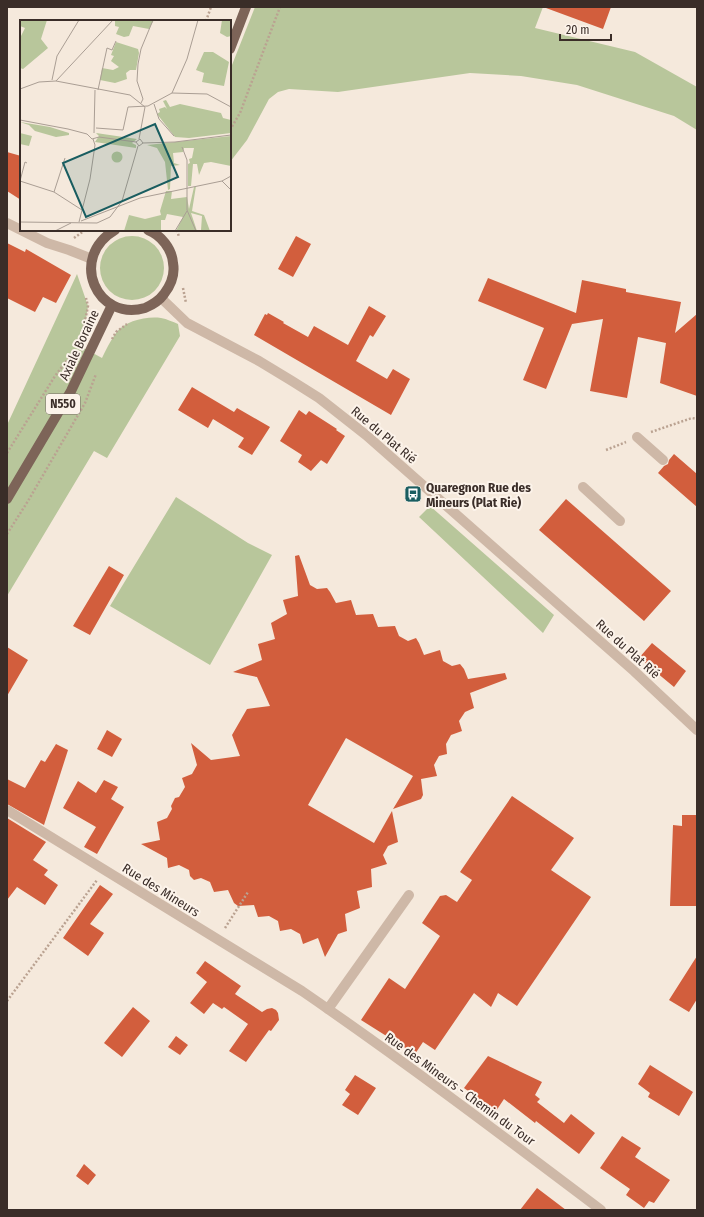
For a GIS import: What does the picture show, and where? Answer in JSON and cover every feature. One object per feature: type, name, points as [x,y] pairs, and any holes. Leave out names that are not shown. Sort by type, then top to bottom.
[{"type":"main road","points":[[231,46],[246,7]]},
{"type":"main road","name":"Axiale Boraine","points":[[113,231],[104,237],[96,247],[90,270],[92,280],[96,290],[112,305],[124,309],[138,310],[151,306],[161,298],[169,287],[173,275],[174,262],[170,249],[162,238],[152,231]]},
{"type":"main road","name":"Axiale Boraine","points":[[7,499],[71,391],[112,305]]},
{"type":"street","points":[[7,223],[20,230]]},
{"type":"street","points":[[23,231],[47,243],[92,259]]},
{"type":"street","name":"Rue du Plat Rié","points":[[161,298],[187,323],[259,361],[292,381],[319,398],[366,435],[634,671],[697,730]]},
{"type":"street","points":[[637,437],[663,460]]},
{"type":"street","points":[[583,487],[620,521]]},
{"type":"street","name":"Rue des Mineurs","points":[[7,810],[104,871],[302,991]]},
{"type":"street","points":[[328,1009],[409,895]]},
{"type":"street","name":"Rue des Mineurs - Chemin du Tour","points":[[302,991],[434,1084],[601,1210]]},
{"type":"path","points":[[206,20],[211,7]]},
{"type":"path","points":[[231,128],[240,113],[280,7]]},
{"type":"path","points":[[72,240],[84,231]]},
{"type":"path","points":[[83,332],[88,306],[84,293]]},
{"type":"path","points":[[109,344],[116,332],[130,323]]},
{"type":"path","points":[[7,453],[55,376],[78,345]]},
{"type":"path","points":[[7,534],[85,404],[97,371]]},
{"type":"path","points":[[7,1001],[104,871]]},
{"type":"path","points":[[230,920],[248,892]]},
{"type":"green space","points":[[255,7],[543,7],[535,28],[635,52],[697,87],[697,130],[674,116],[577,85],[521,76],[470,73],[338,92],[289,89],[278,92],[269,99],[247,140],[231,161],[231,67]]},
{"type":"green space","points":[[132,236],[150,242],[158,250],[164,268],[158,286],[150,294],[132,300],[114,294],[106,286],[100,268],[106,250],[114,242]]},
{"type":"green space","points":[[77,274],[88,306],[85,325],[78,345],[102,358],[112,339],[120,329],[130,322],[149,318],[163,318],[178,324],[180,336],[107,458],[94,451],[7,596],[7,425]]},
{"type":"green space","points":[[176,497],[248,543],[272,555],[210,665],[110,606]]},
{"type":"green space","points":[[430,506],[554,615],[543,633],[419,517]]},
{"type":"building","points":[[546,7],[611,7],[603,29]]},
{"type":"building","points":[[7,152],[20,156],[20,199],[7,191]]},
{"type":"building","points":[[296,236],[311,244],[293,277],[278,269]]},
{"type":"building","points":[[7,243],[25,252],[26,249],[71,275],[56,303],[43,297],[35,312],[7,298]]},
{"type":"building","points":[[488,278],[576,313],[582,280],[626,289],[626,292],[681,302],[675,333],[697,314],[697,396],[660,383],[666,343],[638,337],[627,398],[590,391],[603,319],[572,324],[546,389],[523,380],[544,328],[478,301]]},
{"type":"building","points":[[369,306],[386,316],[373,337],[370,335],[356,361],[387,379],[393,369],[410,379],[391,415],[254,335],[265,314],[267,315],[268,313],[308,337],[314,326],[348,345]]},
{"type":"building","points":[[192,387],[234,412],[237,408],[270,427],[252,455],[238,447],[244,438],[213,419],[208,428],[178,410]]},
{"type":"building","points":[[299,410],[306,415],[309,411],[345,436],[327,464],[321,460],[311,471],[298,462],[302,455],[280,441]]},
{"type":"building","points":[[674,454],[697,474],[697,507],[658,473],[668,464],[669,460]]},
{"type":"building","points":[[566,499],[671,591],[644,621],[539,530]]},
{"type":"building","points":[[299,555],[310,585],[317,589],[327,588],[336,603],[351,600],[356,615],[373,614],[378,627],[395,626],[399,636],[408,641],[416,638],[424,655],[440,650],[443,661],[452,666],[460,664],[468,679],[505,673],[507,679],[470,693],[474,708],[465,712],[459,721],[462,731],[451,735],[446,744],[447,754],[439,756],[434,765],[437,776],[421,779],[423,795],[421,799],[393,809],[413,776],[346,738],[308,805],[374,843],[392,811],[398,842],[388,846],[383,855],[387,864],[371,869],[372,887],[357,891],[360,908],[345,914],[347,931],[338,934],[325,957],[318,938],[303,944],[300,934],[291,929],[280,931],[278,921],[269,916],[258,917],[254,905],[238,906],[234,903],[228,890],[214,892],[210,882],[201,878],[194,880],[190,876],[189,870],[179,865],[168,868],[167,858],[141,844],[160,840],[157,822],[167,818],[172,809],[171,806],[175,798],[179,797],[185,787],[182,778],[192,774],[197,765],[191,743],[211,760],[240,756],[232,735],[247,709],[270,706],[257,677],[233,672],[262,660],[258,644],[275,639],[271,623],[287,614],[283,600],[298,596],[295,556]]},
{"type":"building","points":[[109,566],[124,575],[90,635],[73,626]]},
{"type":"building","points":[[652,643],[686,671],[674,687],[639,658]]},
{"type":"building","points":[[7,647],[28,660],[7,696]]},
{"type":"building","points":[[107,730],[122,739],[112,757],[97,749]]},
{"type":"building","points":[[56,744],[68,750],[44,825],[7,804],[7,779],[25,788],[41,760],[45,762]]},
{"type":"building","points":[[104,780],[118,787],[111,799],[124,807],[97,854],[84,847],[96,827],[63,808],[78,781],[96,793]]},
{"type":"building","points":[[512,796],[574,838],[551,870],[591,897],[517,1006],[498,993],[491,1007],[474,993],[435,1050],[423,1042],[415,1054],[361,1020],[389,978],[405,989],[440,936],[422,923],[440,896],[446,895],[457,902],[472,880],[460,872]]},
{"type":"building","points":[[682,815],[697,815],[697,906],[670,906],[673,825],[682,826]]},
{"type":"building","points":[[7,818],[46,842],[33,860],[48,870],[44,875],[58,885],[45,905],[17,887],[7,900]]},
{"type":"building","points":[[100,885],[113,894],[90,924],[104,933],[88,956],[63,938]]},
{"type":"building","points":[[697,956],[697,999],[689,1012],[669,1000]]},
{"type":"building","points":[[205,961],[241,986],[235,994],[262,1012],[272,1008],[278,1013],[279,1020],[271,1031],[269,1030],[246,1062],[229,1051],[248,1024],[224,1007],[222,1009],[213,1003],[204,1014],[190,1003],[207,982],[196,973]]},
{"type":"building","points":[[133,1007],[150,1021],[122,1057],[104,1043]]},
{"type":"building","points":[[176,1036],[188,1045],[180,1055],[168,1047]]},
{"type":"building","points":[[488,1056],[542,1082],[535,1095],[540,1099],[537,1102],[564,1123],[571,1114],[595,1133],[579,1154],[504,1099],[496,1111],[464,1088]]},
{"type":"building","points":[[650,1065],[693,1092],[679,1116],[648,1097],[650,1093],[638,1084]]},
{"type":"building","points":[[355,1075],[376,1088],[358,1115],[342,1105],[350,1094],[345,1090]]},
{"type":"building","points":[[622,1136],[641,1148],[635,1157],[670,1180],[654,1203],[649,1201],[644,1208],[626,1195],[630,1189],[600,1168]]},
{"type":"building","points":[[84,1164],[96,1175],[88,1185],[76,1176]]},
{"type":"building","points":[[537,1188],[566,1210],[520,1210]]},
{"type":"place","name":"Quaregnon Rue des Mineurs (Plat Rie)","points":[[413,494]]}]
